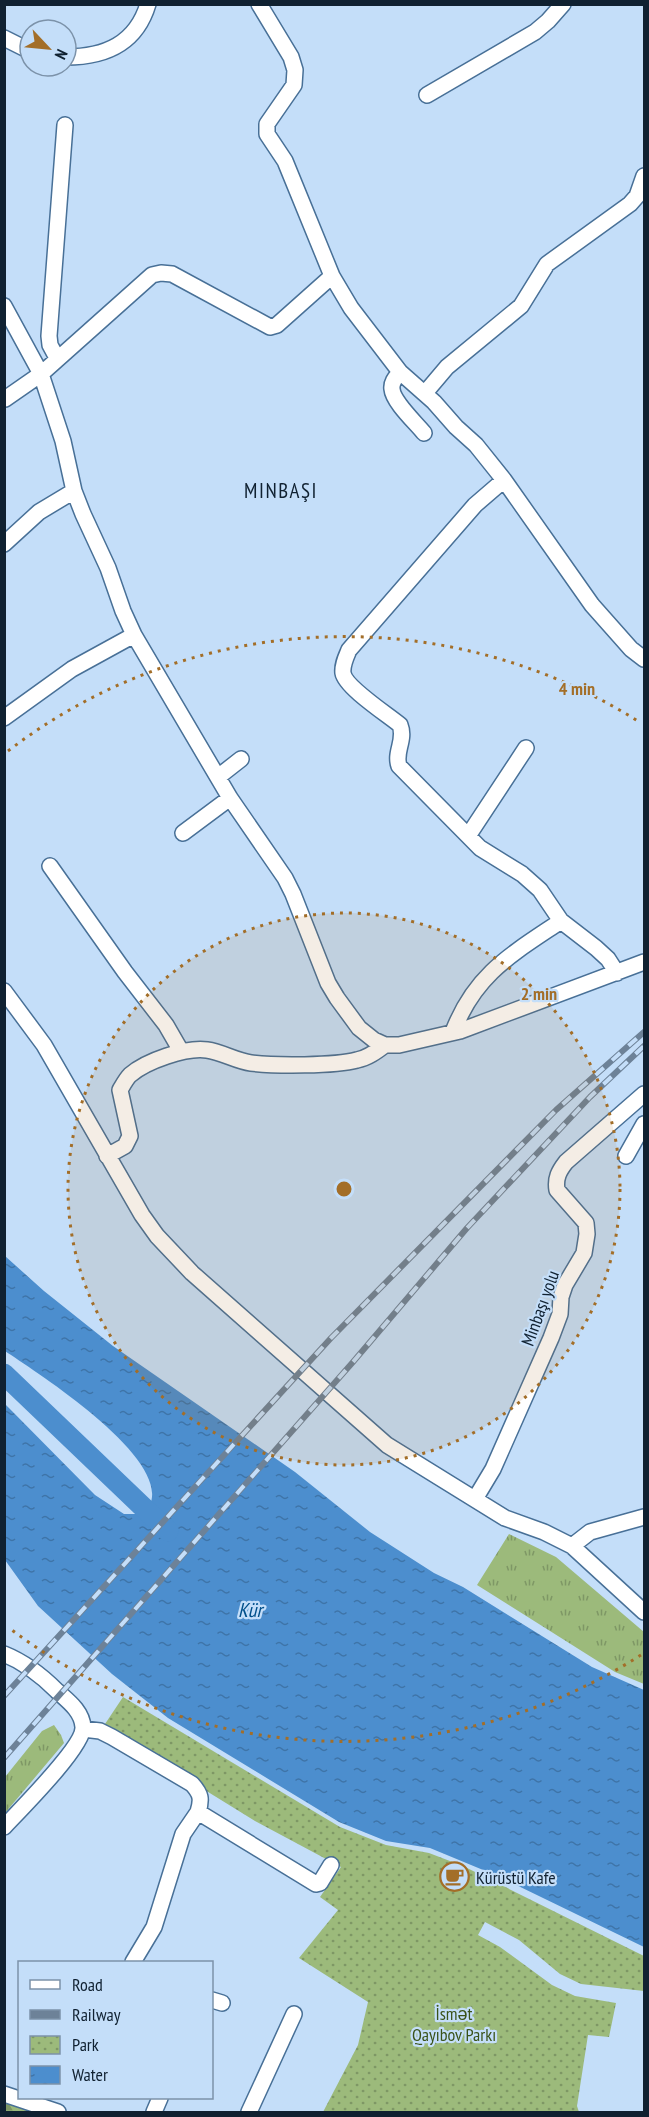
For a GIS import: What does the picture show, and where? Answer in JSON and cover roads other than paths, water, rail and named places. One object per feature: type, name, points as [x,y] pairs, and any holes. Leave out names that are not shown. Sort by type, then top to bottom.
[{"type":"street","points":[[78,55],[117,46],[140,26],[148,4]]},
{"type":"street","points":[[260,4],[291,57],[295,70],[294,85],[267,124],[267,134],[285,161],[332,276],[351,308],[400,372],[425,393],[456,428],[476,446],[504,480],[591,605],[631,650],[645,659]]},
{"type":"street","points":[[427,95],[535,32],[563,4]]},
{"type":"street","points":[[4,38],[18,45]]},
{"type":"street","points":[[57,358],[50,345],[49,336],[65,125]]},
{"type":"street","points":[[425,393],[447,367],[521,306],[548,264],[630,204],[637,196],[645,176]]},
{"type":"street","points":[[5,399],[41,374],[152,275],[172,274],[270,327],[278,325],[332,276]]},
{"type":"street","points":[[4,306],[41,374],[63,441],[74,491],[134,635],[230,798],[285,878],[337,998],[359,1028],[374,1040],[385,1045],[421,1041],[453,1032],[645,962]]},
{"type":"street","points":[[400,372],[394,380],[392,389],[395,398],[424,433]]},
{"type":"street","points":[[504,480],[475,505],[349,650],[344,661],[343,675],[349,684],[400,725],[403,732],[396,759],[399,766],[480,848],[522,874],[540,890],[561,921],[608,959],[617,973]]},
{"type":"street","points":[[4,544],[39,512],[74,491]]},
{"type":"street","points":[[4,718],[72,669],[134,635]]},
{"type":"street","points":[[468,836],[526,748]]},
{"type":"street","points":[[218,777],[241,759]]},
{"type":"street","points":[[183,833],[230,798]]},
{"type":"street","points":[[50,866],[125,972],[166,1025],[181,1051]]},
{"type":"street","points":[[453,1032],[461,1011],[480,983],[502,960],[561,921]]},
{"type":"street","points":[[4,991],[44,1045],[142,1215],[157,1236],[192,1273],[387,1445],[505,1518],[572,1545],[644,1610]]},
{"type":"street","points":[[107,1156],[125,1146],[130,1136],[120,1090],[129,1076],[141,1067],[181,1051],[209,1050],[264,1064],[336,1063],[357,1060],[374,1053],[385,1045]]},
{"type":"street","name":"Minbaşı yolu","points":[[475,1499],[493,1469],[532,1381],[556,1325],[566,1285],[584,1253],[586,1223],[557,1190],[559,1170],[645,1094]]},
{"type":"street","points":[[626,1156],[645,1124]]},
{"type":"street","points":[[572,1545],[590,1532],[645,1517]]},
{"type":"street","points":[[4,1654],[24,1664],[69,1703],[81,1719],[83,1730],[72,1751],[4,1827]]},
{"type":"street","points":[[83,1730],[100,1731],[192,1784],[200,1793],[202,1800],[198,1812],[183,1834],[154,1927],[134,1961]]},
{"type":"street","points":[[198,1812],[316,1884],[320,1883],[331,1865]]},
{"type":"street","points":[[249,2112],[294,2014]]},
{"type":"street","points":[[20,2099],[58,2112]]},
{"type":"water","name":"Kür","points":[[5,1256],[44,1291],[113,1346],[295,1472],[370,1532],[592,1667],[644,1690],[644,1947],[500,1877],[430,1848],[386,1841],[339,1822],[168,1718],[112,1674],[38,1606],[5,1560],[5,1404],[95,1495],[124,1514],[143,1514],[152,1495],[146,1473],[129,1449],[104,1424],[75,1400],[5,1351]]},
{"type":"waterway","name":"Kür","points":[[4,1374],[168,1531]]},
{"type":"railway","points":[[4,1696],[331,1338],[556,1110],[644,1032]]},
{"type":"railway","points":[[4,1758],[353,1362],[467,1228],[590,1097],[644,1046]]},
{"type":"place","name":"Kürüstü Kafe","points":[[455,1877]]},
{"type":"district","name":"MINBAŞI","points":[[281,490]]},
{"type":"park label","name":"İsmət Qayıbov Parkı","points":[[454,2023]]}]
